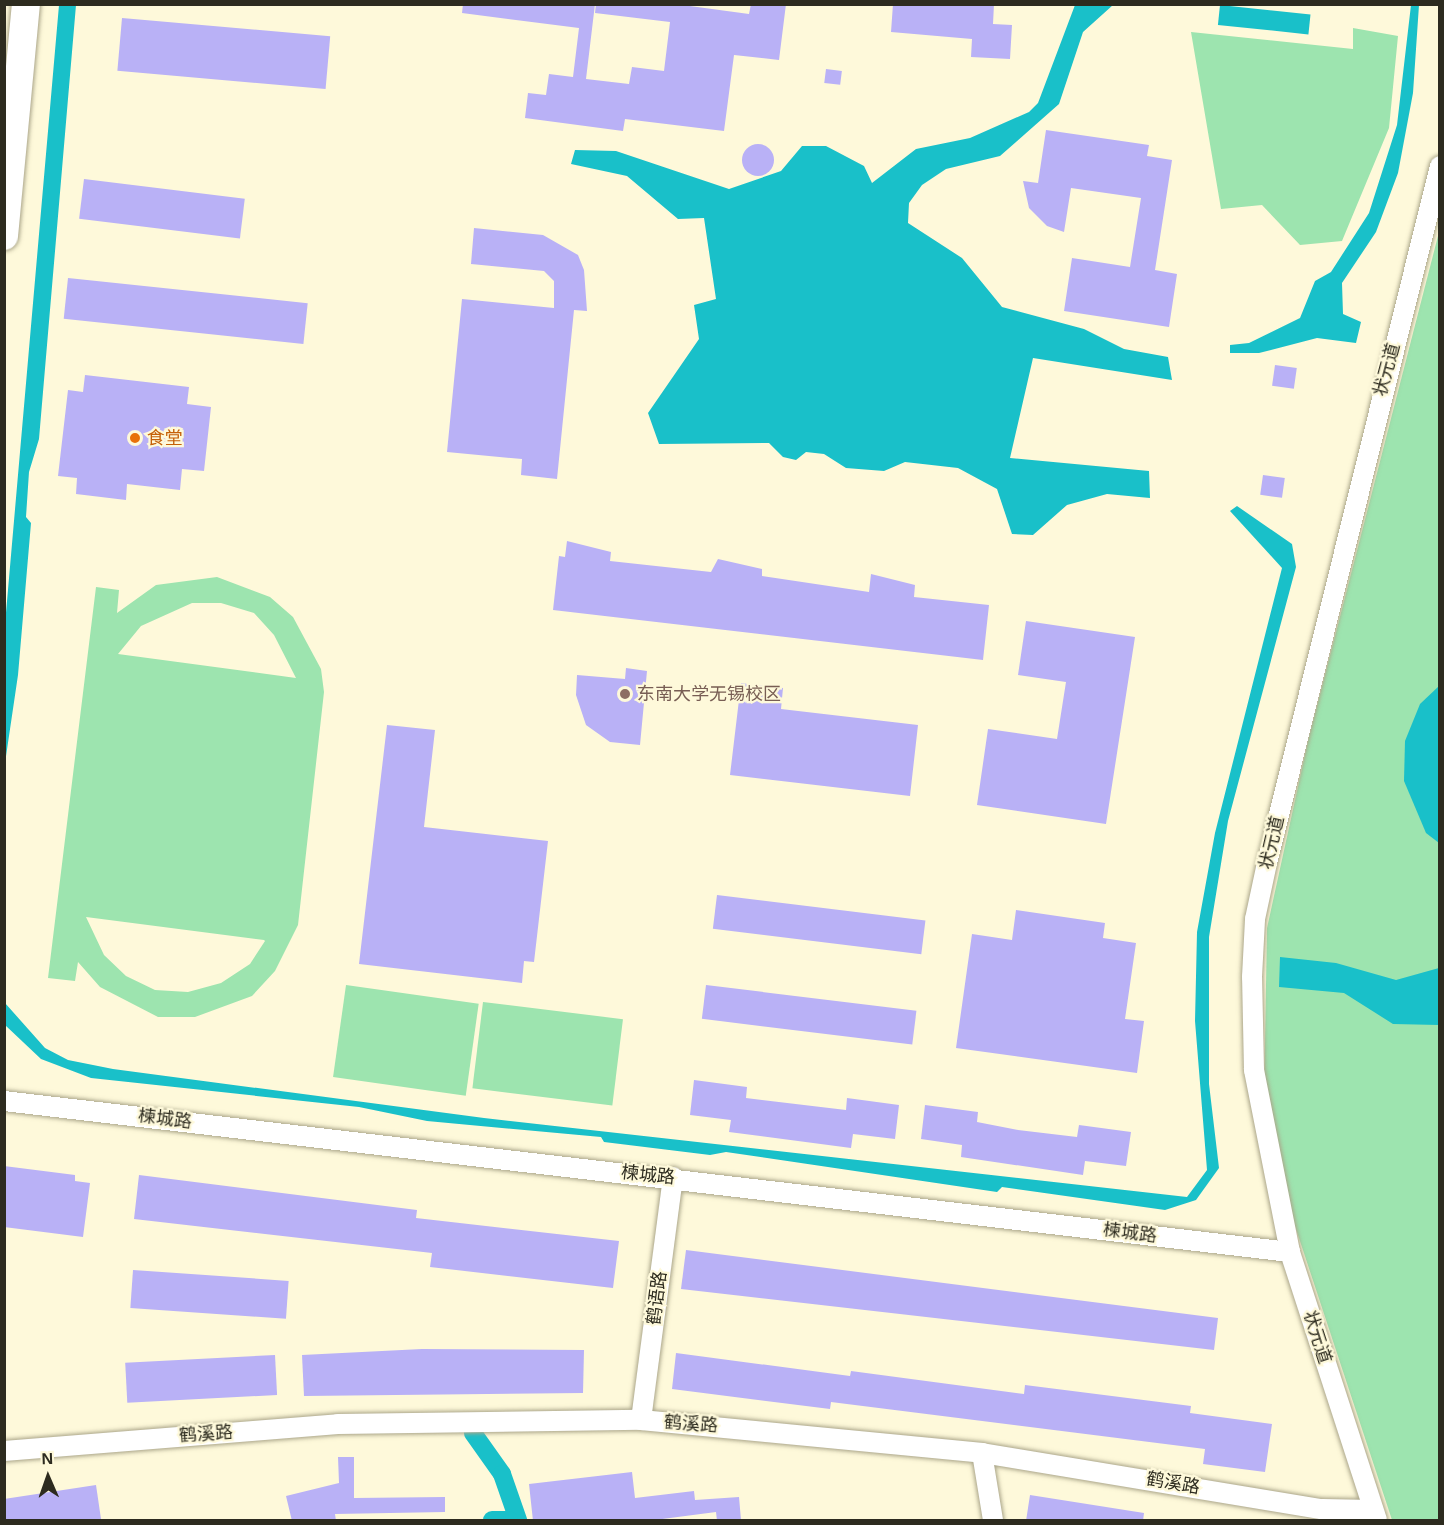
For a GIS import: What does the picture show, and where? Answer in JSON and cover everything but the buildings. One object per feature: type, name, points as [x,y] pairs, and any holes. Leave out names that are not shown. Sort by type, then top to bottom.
[{"type":"highway","points":[[4,22],[6,4]]},
{"type":"highway","points":[[4,236],[26,4]]},
{"type":"street","name":"状元道","points":[[1375,1515],[1290,1252],[1254,1070],[1255,919],[1440,166]]},
{"type":"street","name":"楝城路","points":[[4,1101],[673,1177],[1290,1252]]},
{"type":"street","name":"鹤语路","points":[[641,1420],[673,1177]]},
{"type":"street","name":"鹤溪路","points":[[4,1451],[338,1424],[641,1420],[982,1453],[1322,1509],[1375,1515]]},
{"type":"street","points":[[982,1453],[993,1521]]},
{"type":"green space","points":[[1353,28],[1398,36],[1389,128],[1342,241],[1300,245],[1262,205],[1221,209],[1191,32],[1353,49]]},
{"type":"green space","points":[[1439,232],[1439,1520],[1392,1520],[1295,1226],[1264,1102],[1267,928],[1308,741]]},
{"type":"green space","points":[[217,577],[270,597],[293,617],[321,669],[324,692],[298,925],[275,971],[252,996],[195,1017],[158,1017],[100,987],[78,962],[75,981],[48,978],[96,587],[119,590],[117,613],[156,585]],"holes":[[[192,603],[221,603],[254,613],[274,635],[296,678],[118,654],[141,626]],[[86,917],[264,940],[265,941],[250,964],[221,983],[188,992],[155,990],[126,976],[104,955]]]},
{"type":"green space","points":[[346,985],[479,1004],[466,1096],[333,1077]]},
{"type":"green space","points":[[483,1002],[623,1019],[612,1106],[472,1088]]},
{"type":"water","points":[[59,5],[76,5],[39,439],[29,472],[26,517],[31,523],[18,675],[5,763],[5,624]]},
{"type":"water","points":[[1075,5],[1113,5],[1083,32],[1059,104],[1000,156],[946,169],[922,185],[909,203],[908,223],[962,258],[1002,307],[1084,329],[1124,349],[1168,357],[1172,380],[1033,358],[1010,458],[1149,471],[1150,498],[1107,494],[1067,505],[1033,535],[1012,534],[997,489],[958,468],[905,462],[884,471],[846,468],[824,454],[806,452],[796,460],[783,457],[769,443],[659,444],[648,413],[699,339],[694,305],[716,299],[704,218],[678,219],[627,176],[571,164],[575,150],[616,151],[729,189],[781,171],[802,146],[826,146],[864,166],[872,183],[916,149],[970,138],[1029,112],[1038,103]]},
{"type":"water","points":[[1220,5],[1311,15],[1308,34],[1218,25]]},
{"type":"water","points":[[1411,5],[1419,5],[1413,93],[1398,173],[1376,232],[1342,283],[1343,314],[1361,322],[1356,343],[1317,338],[1259,353],[1230,353],[1230,345],[1249,343],[1300,318],[1315,281],[1331,272],[1369,213],[1397,125]]},
{"type":"water","points":[[1237,506],[1292,544],[1296,567],[1228,821],[1209,937],[1209,1084],[1219,1168],[1196,1200],[1165,1210],[1002,1187],[997,1192],[726,1152],[710,1155],[604,1142],[601,1137],[427,1121],[359,1107],[91,1078],[41,1059],[5,1025],[5,1003],[45,1048],[68,1060],[113,1069],[484,1118],[1187,1197],[1207,1170],[1195,1021],[1197,932],[1215,833],[1282,568],[1230,511]]},
{"type":"water","points":[[1439,686],[1439,843],[1426,833],[1404,781],[1405,741],[1420,704]]},
{"type":"water","points":[[1280,957],[1336,963],[1396,980],[1439,968],[1439,1025],[1393,1024],[1344,993],[1279,987]]},
{"type":"waterway","points":[[473,1433],[502,1474],[518,1520]]},
{"type":"waterway","points":[[492,1520],[509,1520]]},
{"type":"place","name":"食堂","points":[[135,438]]},
{"type":"place","name":"东南大学无锡校区","points":[[625,694]]}]
